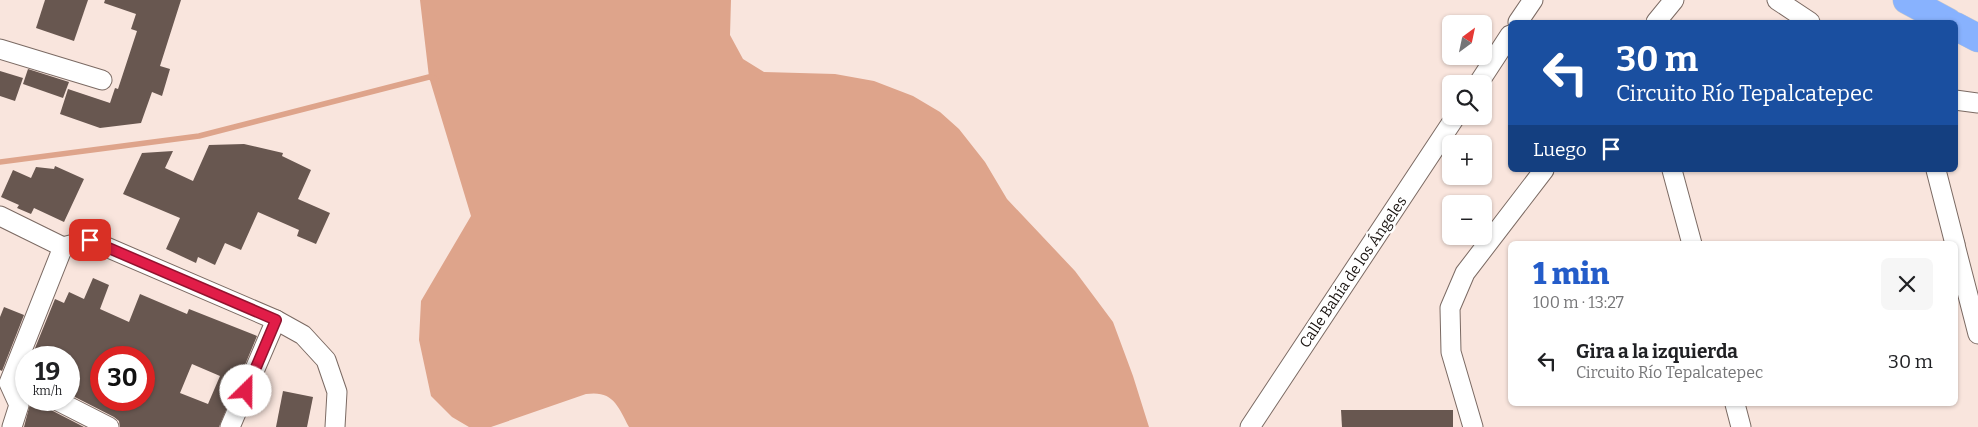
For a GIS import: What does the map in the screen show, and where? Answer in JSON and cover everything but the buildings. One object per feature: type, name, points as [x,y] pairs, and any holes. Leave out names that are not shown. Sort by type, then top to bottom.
[{"type":"highway","points":[[1907,0],[1944,20]]},
{"type":"highway","points":[[1958,28],[1978,38]]},
{"type":"street","points":[[1519,20],[1533,0]]},
{"type":"street","points":[[1658,20],[1674,0]]},
{"type":"street","points":[[1777,0],[1807,20]]},
{"type":"street","points":[[1484,75],[1508,38]]},
{"type":"street","points":[[0,49],[102,80]]},
{"type":"street","points":[[1958,100],[1978,103]]},
{"type":"street","name":"Calle Bahía de los Ángeles","points":[[1250,427],[1450,125]]},
{"type":"street","points":[[1473,427],[1451,352],[1450,308],[1465,273],[1542,172]]},
{"type":"street","points":[[1673,172],[1691,241]]},
{"type":"street","points":[[1937,172],[1954,241]]},
{"type":"street","points":[[0,216],[59,255]]},
{"type":"street","points":[[23,346],[59,255],[90,240],[276,320],[303,335],[326,360],[337,392],[335,427]]},
{"type":"street","points":[[1958,256],[1978,334]]},
{"type":"street","points":[[230,427],[276,320]]},
{"type":"street","points":[[15,368],[9,383],[15,399]]},
{"type":"street","points":[[1736,406],[1741,427]]},
{"type":"street","points":[[12,427],[17,411]]},
{"type":"street","points":[[78,411],[109,427]]},
{"type":"shaded area","points":[[420,0],[731,0],[730,35],[743,59],[764,72],[835,74],[874,81],[913,96],[940,112],[959,129],[985,162],[1007,199],[1075,271],[1113,322],[1149,427],[629,427],[614,401],[609,397],[595,393],[586,394],[491,427],[469,427],[452,417],[431,396],[419,340],[421,301],[471,216],[429,77]]},
{"type":"waterway","points":[[0,162],[199,136],[429,77],[436,79]]},
{"type":"route","points":[[90,240],[276,320],[246,391]]}]
